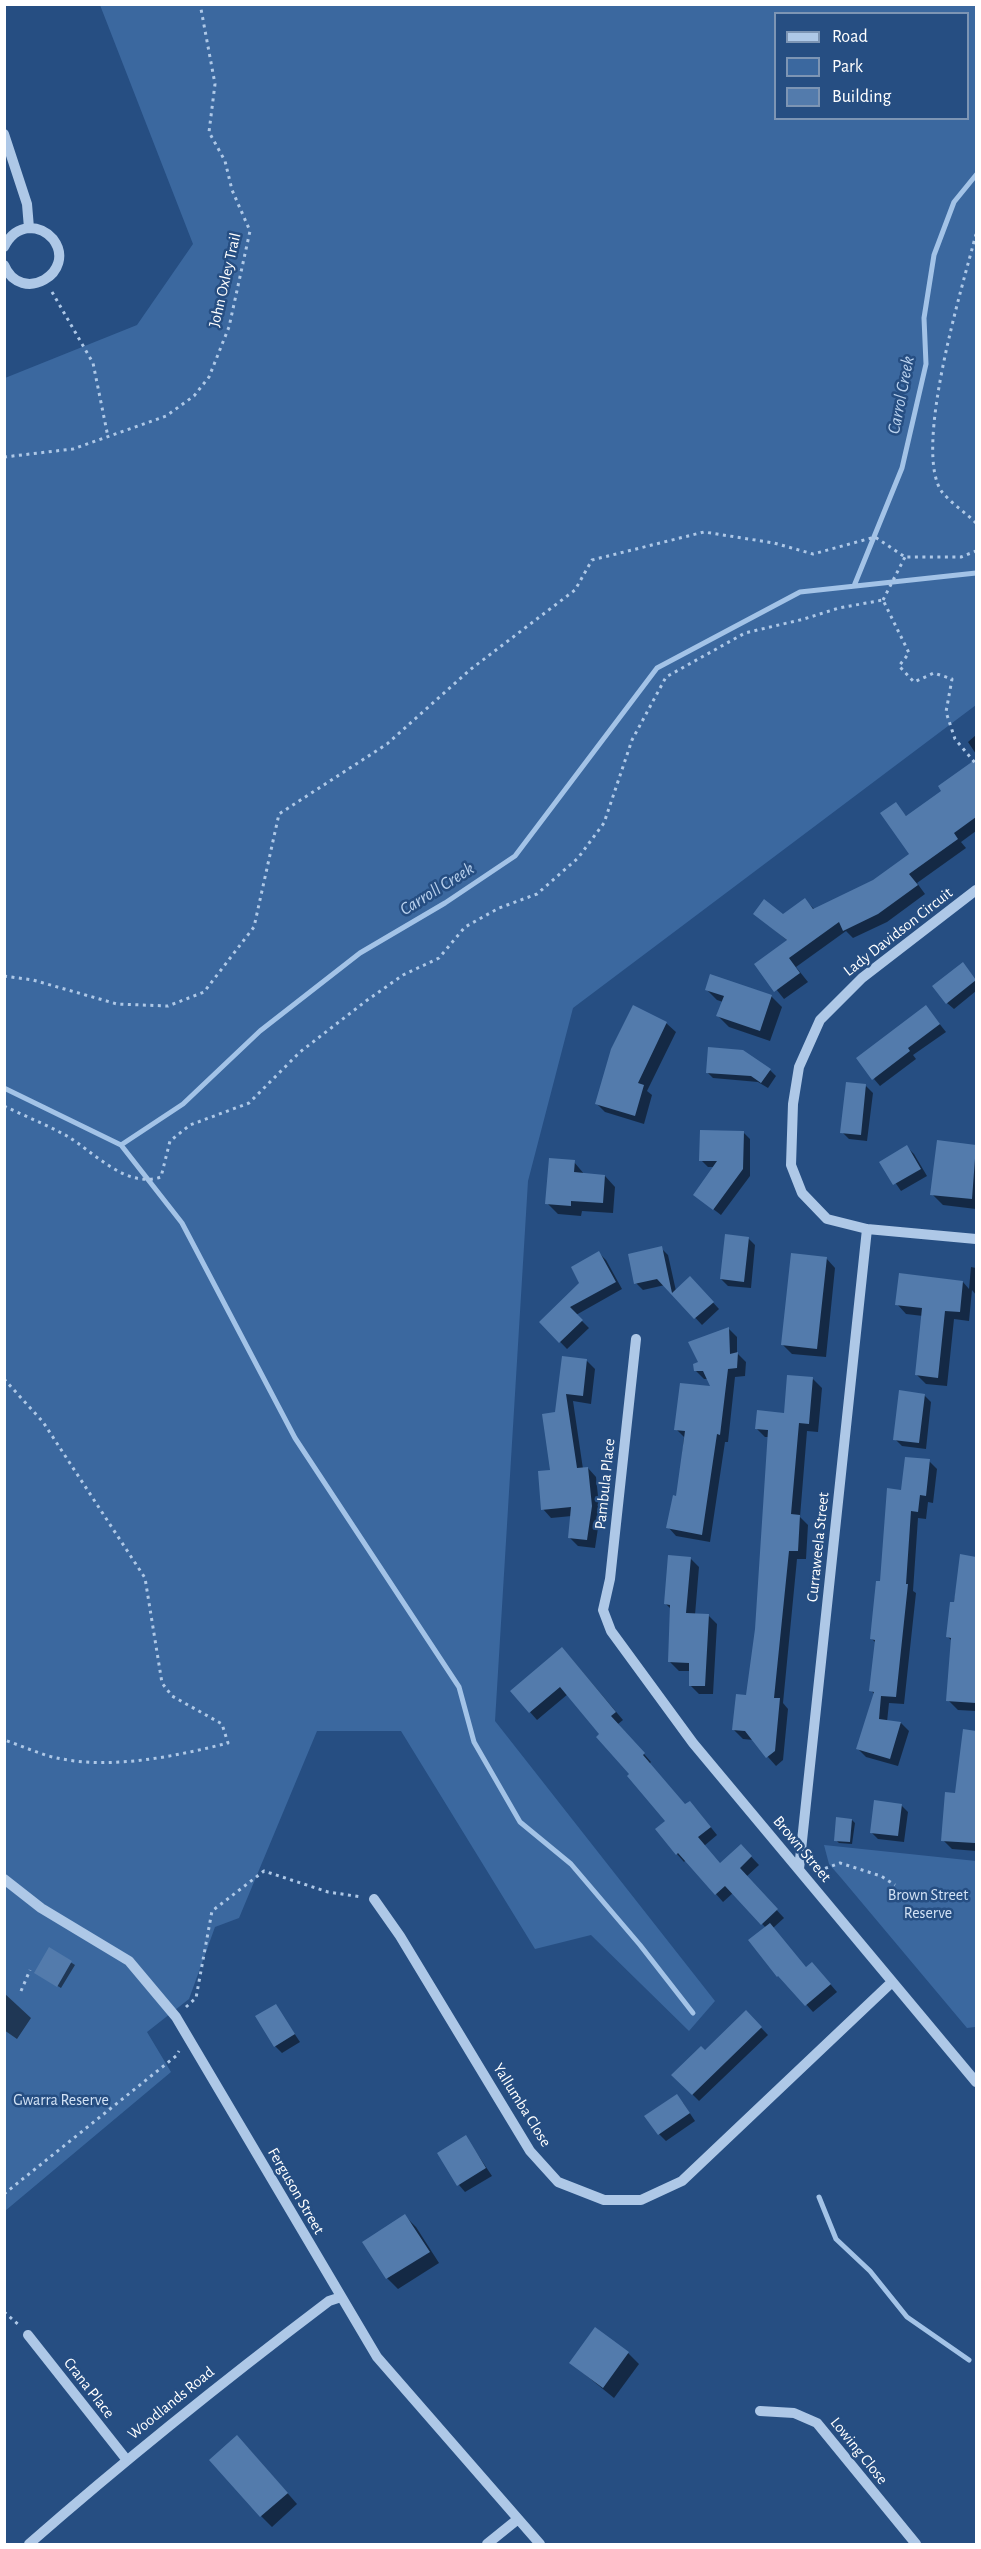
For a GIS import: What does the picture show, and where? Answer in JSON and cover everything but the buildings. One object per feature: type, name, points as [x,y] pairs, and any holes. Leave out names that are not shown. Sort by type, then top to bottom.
[{"type":"street","points":[[4,134],[27,204],[29,228]]},
{"type":"street","points":[[4,247],[10,237],[29,228],[42,230],[50,235],[58,250],[57,267],[45,280],[37,284],[20,282],[12,277],[4,265]]},
{"type":"street","name":"Lady Davidson Circuit","points":[[976,890],[862,978],[820,1020],[799,1067],[793,1104],[790,1165],[802,1193],[827,1219],[867,1229],[976,1239]]},
{"type":"street","name":"Curraweela Street","points":[[802,1873],[867,1229]]},
{"type":"street","name":"Pambula Place","points":[[611,1631],[603,1610],[610,1579],[636,1339]]},
{"type":"street","name":"Brown Street","points":[[611,1631],[693,1743],[976,2082]]},
{"type":"street","name":"Ferguson Street","points":[[4,1879],[40,1908],[129,1961],[176,2017],[377,2357],[540,2544]]},
{"type":"street","name":"Yallumba Close","points":[[374,1899],[400,1936],[530,2151],[558,2182],[604,2200],[640,2200],[682,2181],[892,1982]]},
{"type":"street","name":"Woodlands Road","points":[[29,2544],[126,2459],[219,2384],[329,2301],[341,2297]]},
{"type":"street","name":"Crana Place","points":[[28,2334],[126,2459]]},
{"type":"street","name":"Lowing Close","points":[[760,2411],[794,2413],[817,2423],[916,2544]]},
{"type":"street","points":[[487,2544],[518,2519]]},
{"type":"path","name":"John Oxley Trail","points":[[4,457],[73,448],[166,416],[194,396],[209,377],[229,327],[250,231],[232,189],[225,161],[209,132],[215,84],[202,4]]},
{"type":"path","points":[[976,234],[940,373],[932,460],[942,491],[976,523]]},
{"type":"path","points":[[45,280],[93,363],[108,437]]},
{"type":"path","points":[[4,976],[33,980],[117,1005],[168,1006],[204,992],[254,927],[279,814],[387,744],[471,669],[575,590],[592,560],[704,532],[774,543],[813,554],[875,537],[905,557],[961,557],[976,551]]},
{"type":"path","points":[[883,600],[905,557]]},
{"type":"path","points":[[883,600],[909,653],[899,666],[914,682],[934,673],[952,679],[946,712],[955,739],[976,764]]},
{"type":"path","points":[[4,1106],[67,1137],[129,1177],[153,1180],[161,1177],[170,1141],[190,1125],[249,1103],[300,1052],[366,1000],[403,975],[439,958],[465,927],[499,908],[537,894],[578,858],[604,823],[632,740],[666,677],[745,633],[804,620],[839,608],[883,600]]},
{"type":"path","points":[[4,1379],[43,1422],[145,1578],[162,1683],[172,1696],[222,1724],[228,1743],[194,1751],[121,1762],[62,1760],[4,1740]]},
{"type":"path","points":[[802,1873],[840,1863],[881,1876],[895,1885]]},
{"type":"path","points":[[176,2017],[196,1998],[212,1911],[264,1871],[328,1892],[374,1899]]},
{"type":"path","points":[[21,1991],[30,1970]]},
{"type":"path","points":[[4,2194],[176,2056],[188,2036]]},
{"type":"path","points":[[4,2312],[28,2334]]},
{"type":"green space","name":"Gwarra Reserve","points":[[100,5],[976,5],[976,705],[573,1008],[528,1181],[495,1721],[715,2001],[689,2031],[591,1935],[535,1949],[401,1731],[317,1731],[239,1918],[215,1927],[189,1999],[147,2032],[171,2072],[5,2211],[5,378],[137,325],[193,244]]},
{"type":"green space","name":"Brown Street Reserve","points":[[824,1845],[976,1861],[975,2027],[967,2028],[829,1864]]},
{"type":"waterway","name":"Carrol Creek","points":[[854,586],[902,468],[926,364],[924,318],[934,255],[954,202],[976,175]]},
{"type":"waterway","name":"Carroll Creek","points":[[4,1088],[121,1145],[183,1104],[260,1031],[360,953],[445,903],[515,856],[657,668],[800,592],[976,573]]},
{"type":"waterway","points":[[121,1145],[182,1223],[295,1438],[459,1687],[474,1742],[520,1822],[571,1864],[640,1945],[693,2013]]},
{"type":"waterway","points":[[819,2197],[836,2239],[870,2271],[907,2317],[969,2360]]}]
